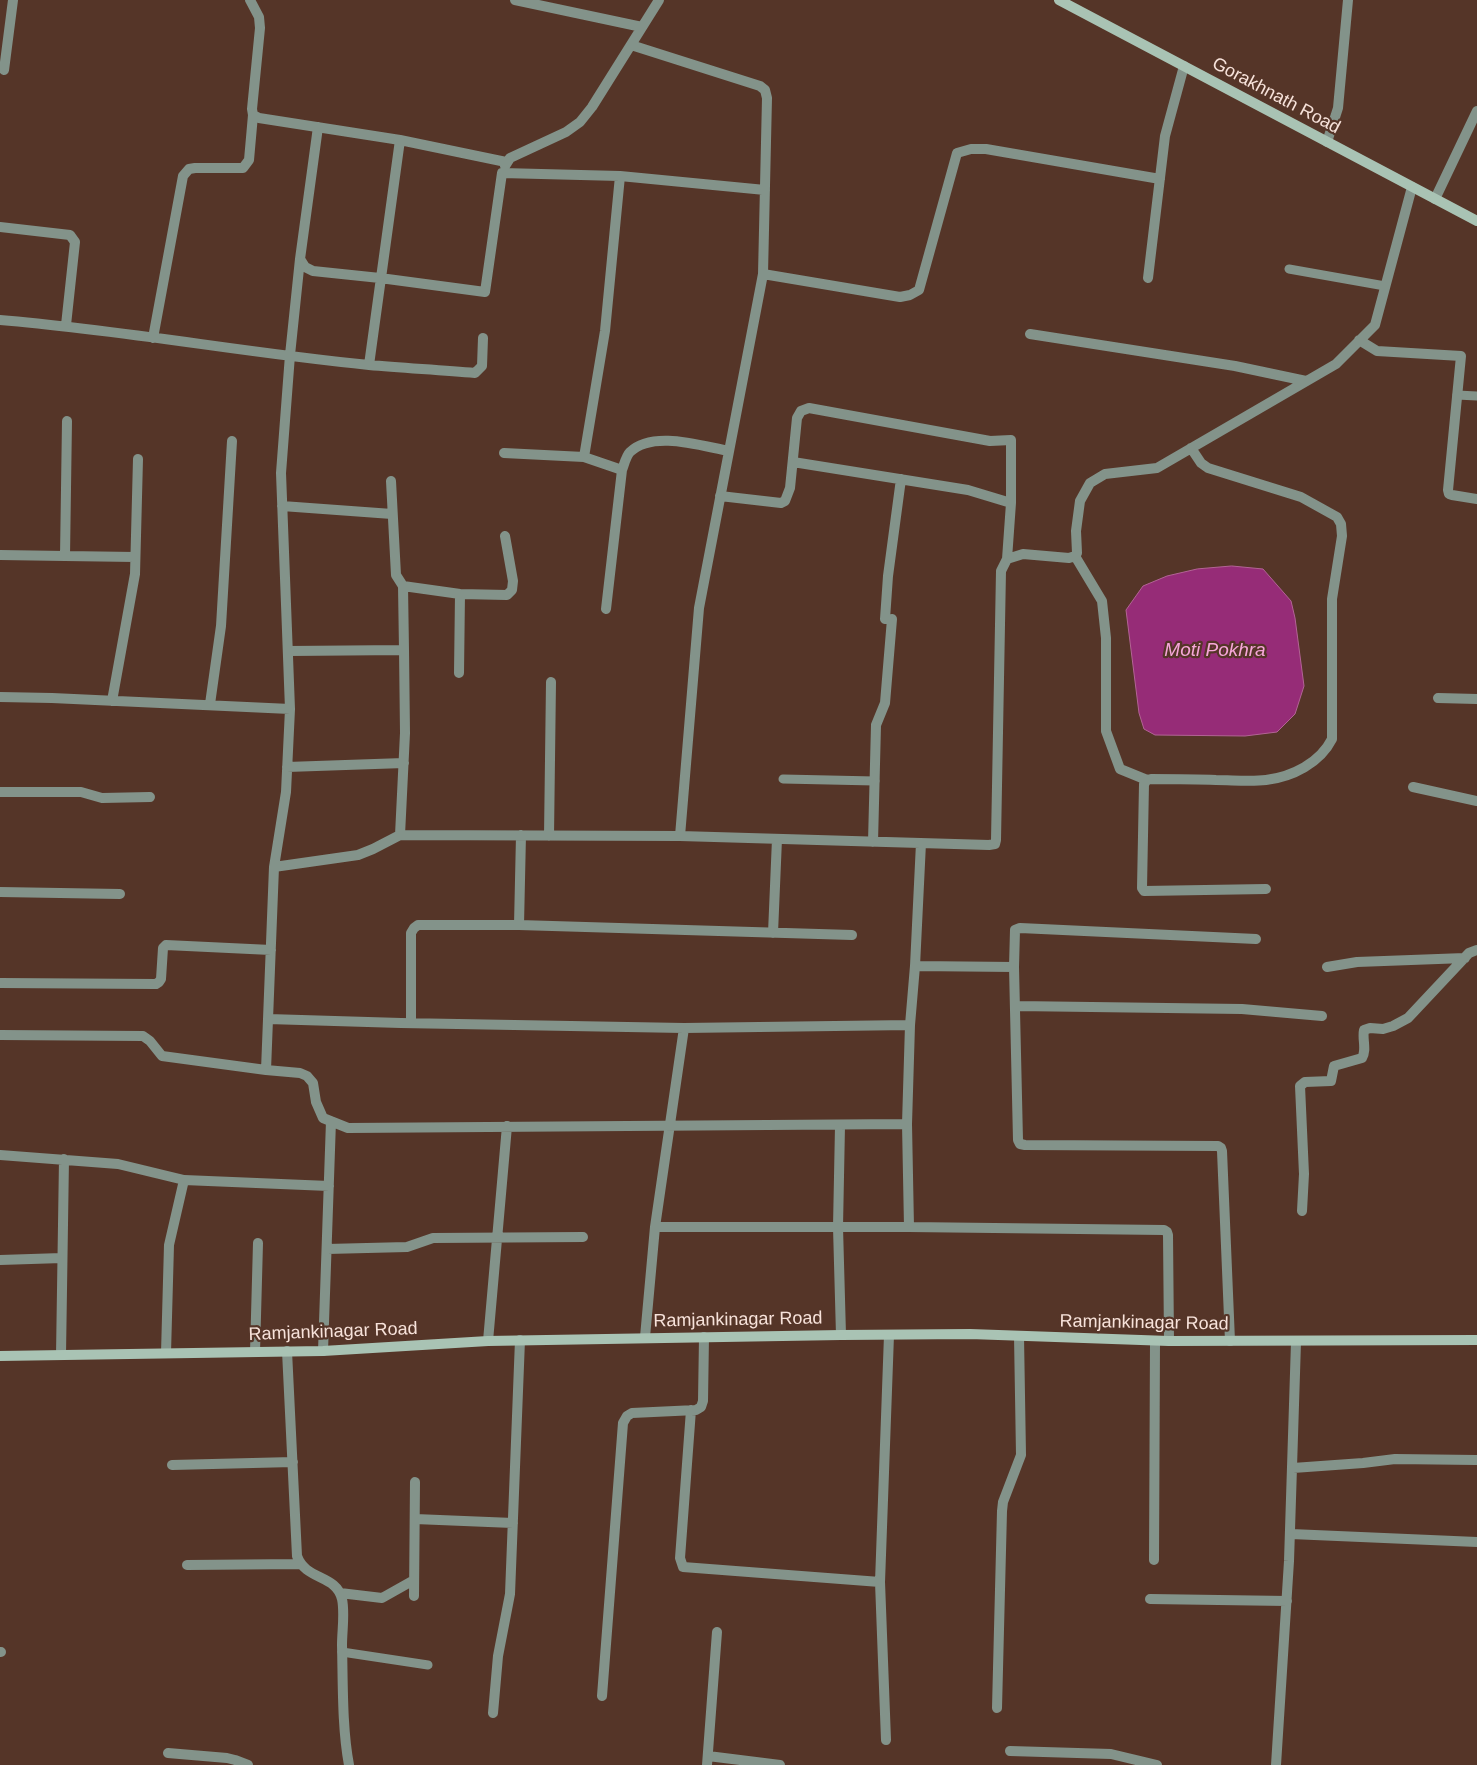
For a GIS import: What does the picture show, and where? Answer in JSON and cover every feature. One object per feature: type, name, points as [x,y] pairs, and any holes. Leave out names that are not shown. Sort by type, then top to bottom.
[{"type":"street","points":[[4,70],[14,0]]},
{"type":"street","points":[[153,338],[183,176],[186,171],[195,168],[243,168],[248,160],[260,28],[259,17],[250,0]]},
{"type":"street","points":[[515,0],[642,27]]},
{"type":"street","points":[[300,259],[305,267],[313,271],[485,292],[502,173],[506,162],[510,158],[566,132],[580,122],[592,107],[659,0]]},
{"type":"street","name":"Gorakhnath Road","points":[[1060,0],[1477,221]]},
{"type":"street","points":[[1327,142],[1338,108],[1348,0]]},
{"type":"street","points":[[631,45],[760,86],[765,90],[767,98],[763,274],[700,608],[680,836]]},
{"type":"street","points":[[1148,278],[1165,136],[1184,66]]},
{"type":"street","points":[[1435,199],[1477,111]]},
{"type":"street","points":[[253,115],[259,118],[400,140],[506,162]]},
{"type":"street","points":[[266,1070],[274,867],[286,792],[290,708],[281,473],[300,259],[318,127]]},
{"type":"street","points":[[368,365],[400,140]]},
{"type":"street","points":[[763,274],[900,297],[910,295],[919,290],[957,153],[972,149],[986,149],[1160,180]]},
{"type":"street","points":[[502,173],[620,176],[765,190]]},
{"type":"street","points":[[584,458],[605,332],[620,176]]},
{"type":"street","points":[[1075,556],[1077,553],[1076,531],[1080,501],[1090,483],[1105,474],[1157,468],[1336,364],[1375,325],[1412,187]]},
{"type":"street","points":[[0,228],[74,238],[66,325]]},
{"type":"street","points":[[0,320],[66,325],[368,365],[475,373],[482,366],[482,338]]},
{"type":"street","points":[[1030,334],[1235,366],[1306,381]]},
{"type":"street","points":[[1359,340],[1377,352],[1459,355],[1462,358],[1448,490],[1449,494],[1452,495],[1477,499]]},
{"type":"street","points":[[274,867],[358,855],[400,835],[680,836],[995,844],[1001,570],[1007,559],[1011,503],[1011,440],[990,441],[809,408],[801,411],[798,418],[790,488],[783,503],[720,496]]},
{"type":"street","points":[[65,556],[67,421]]},
{"type":"street","points":[[606,609],[622,470],[629,453],[643,445],[663,440],[729,451]]},
{"type":"street","points":[[210,704],[221,626],[232,441]]},
{"type":"street","points":[[1075,556],[1102,601],[1106,638],[1106,732],[1120,769],[1147,780],[1266,780],[1285,775],[1306,766],[1320,756],[1332,739],[1332,599],[1342,536],[1341,524],[1337,517],[1301,497],[1208,468],[1201,463],[1191,448]]},
{"type":"street","points":[[504,453],[584,458],[622,470]]},
{"type":"street","points":[[112,701],[134,574],[138,460]]},
{"type":"street","points":[[793,462],[968,490],[1011,503]]},
{"type":"street","points":[[873,842],[876,725],[885,703],[888,576],[900,479]]},
{"type":"street","points":[[391,481],[396,575],[403,586],[405,733],[400,835]]},
{"type":"street","points":[[282,506],[392,514]]},
{"type":"street","points":[[403,586],[460,594],[507,595],[512,590],[513,581],[505,536]]},
{"type":"street","points":[[1007,559],[1023,554],[1069,558],[1075,556]]},
{"type":"street","points":[[0,555],[135,557]]},
{"type":"street","points":[[459,673],[460,594]]},
{"type":"street","points":[[289,651],[404,650]]},
{"type":"street","points":[[549,836],[551,682]]},
{"type":"street","points":[[0,697],[290,708]]},
{"type":"street","points":[[1438,698],[1477,699]]},
{"type":"street","points":[[287,767],[404,763]]},
{"type":"street","points":[[1147,780],[1144,784],[1142,888],[1144,891],[1266,889]]},
{"type":"street","points":[[1412,787],[1477,801]]},
{"type":"street","points":[[0,792],[82,792],[102,798],[150,798]]},
{"type":"street","points":[[519,925],[521,835]]},
{"type":"street","points":[[773,933],[777,839]]},
{"type":"street","points":[[909,1228],[907,1124],[910,1025],[921,843]]},
{"type":"street","points":[[0,892],[120,894]]},
{"type":"street","points":[[411,1023],[411,932],[418,925],[519,925],[852,935]]},
{"type":"street","points":[[1230,1341],[1221,1148],[1218,1146],[1020,1144],[1018,1140],[1014,968],[1015,930],[1020,928],[1256,939]]},
{"type":"street","points":[[0,983],[156,984],[160,979],[162,948],[166,945],[271,950]]},
{"type":"street","points":[[1302,1211],[1304,1174],[1300,1086],[1305,1082],[1331,1081],[1334,1066],[1362,1058],[1364,1052],[1364,1030],[1370,1028],[1383,1029],[1408,1018],[1469,953],[1477,950]]},
{"type":"street","points":[[1327,967],[1357,962],[1465,958]]},
{"type":"street","points":[[915,966],[1014,968]]},
{"type":"street","points":[[1016,1006],[1232,1008],[1322,1016]]},
{"type":"street","points":[[268,1019],[684,1028],[910,1025]]},
{"type":"street","points":[[644,1337],[655,1227],[684,1028]]},
{"type":"street","points":[[0,1035],[143,1036],[150,1041],[162,1056],[168,1058],[300,1073],[307,1076],[312,1083],[316,1102],[323,1118],[348,1128],[840,1126],[907,1124]]},
{"type":"street","points":[[323,1350],[331,1121]]},
{"type":"street","points":[[488,1341],[507,1126]]},
{"type":"street","points":[[840,1126],[838,1227],[841,1335]]},
{"type":"street","points":[[0,1155],[118,1164],[184,1180],[329,1186]]},
{"type":"street","points":[[61,1355],[64,1159]]},
{"type":"street","points":[[166,1352],[169,1245],[184,1180]]},
{"type":"street","points":[[655,1227],[1164,1230],[1168,1234],[1169,1341]]},
{"type":"street","points":[[327,1249],[408,1247],[433,1238],[583,1237]]},
{"type":"street","points":[[255,1352],[258,1243]]},
{"type":"street","points":[[0,1260],[62,1258]]},
{"type":"street","points":[[886,1740],[880,1582],[889,1334]]},
{"type":"street","name":"Ramjankinagar Road","points":[[0,1356],[323,1350],[520,1340],[889,1334],[970,1334],[1154,1341],[1477,1340]]},
{"type":"street","points":[[997,1708],[1002,1511],[1003,1502],[1020,1462],[1021,1455],[1019,1336]]},
{"type":"street","points":[[602,1696],[624,1423],[627,1416],[632,1414],[696,1410],[701,1407],[703,1401],[704,1337]]},
{"type":"street","points":[[493,1713],[498,1656],[510,1594],[520,1340]]},
{"type":"street","points":[[1154,1341],[1154,1560]]},
{"type":"street","points":[[1276,1765],[1287,1601],[1296,1342]]},
{"type":"street","points":[[287,1351],[297,1556],[300,1564],[310,1574],[335,1586],[340,1593],[342,1601],[342,1697],[349,1765]]},
{"type":"street","points":[[691,1410],[680,1558],[683,1567],[880,1582]]},
{"type":"street","points":[[1293,1468],[1363,1464],[1395,1459],[1476,1460]]},
{"type":"street","points":[[172,1465],[292,1462]]},
{"type":"street","points":[[414,1596],[415,1482]]},
{"type":"street","points":[[415,1519],[513,1523]]},
{"type":"street","points":[[1290,1534],[1477,1542]]},
{"type":"street","points":[[187,1565],[300,1564]]},
{"type":"street","points":[[340,1593],[382,1598],[414,1580]]},
{"type":"street","points":[[1150,1599],[1287,1601]]},
{"type":"street","points":[[717,1632],[707,1760],[780,1765]]},
{"type":"street","points":[[1010,1751],[1111,1754],[1157,1765]]},
{"type":"street","points":[[168,1754],[227,1758],[248,1765]]},
{"type":"lane","points":[[1289,269],[1385,286]]},
{"type":"lane","points":[[1458,395],[1477,396]]},
{"type":"lane","points":[[784,779],[874,780]]},
{"type":"lane","points":[[342,1652],[428,1665]]},
{"type":"water","name":"Moti Pokhra","points":[[1232,566],[1263,569],[1291,601],[1304,686],[1295,714],[1277,732],[1245,736],[1155,735],[1144,729],[1139,713],[1126,610],[1143,586],[1167,576],[1197,569]]}]
